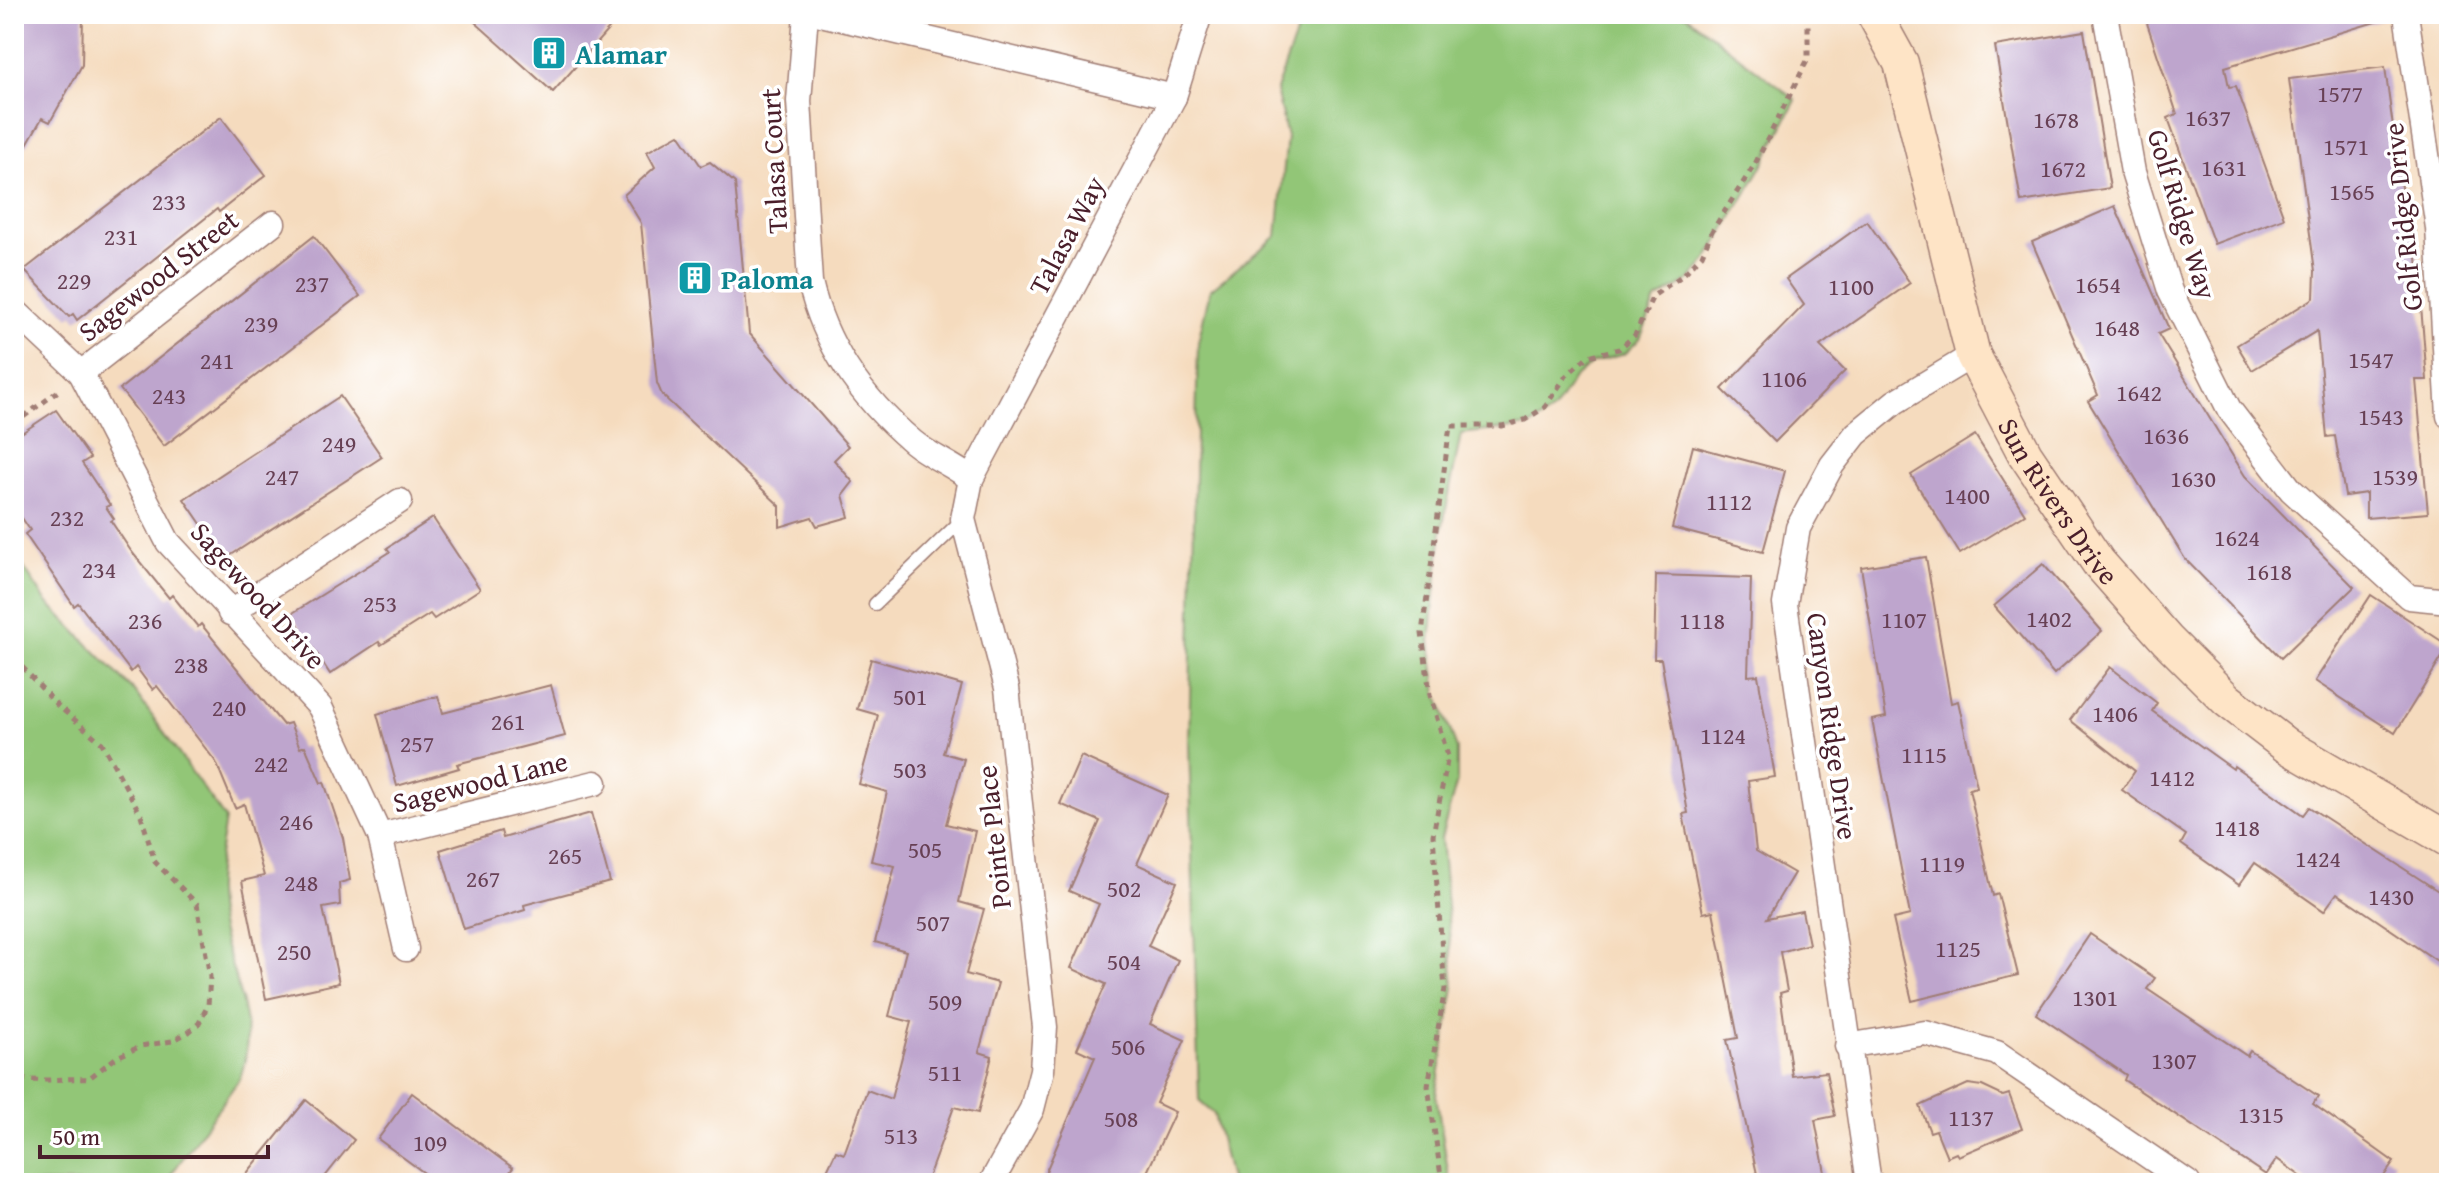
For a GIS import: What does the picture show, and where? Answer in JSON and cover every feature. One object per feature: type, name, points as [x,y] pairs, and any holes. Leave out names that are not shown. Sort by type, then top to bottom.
[{"type":"street","name":"Talasa Court","points":[[806,14],[799,101],[810,282],[816,309],[834,350],[853,379],[915,443],[971,479]]},
{"type":"street","points":[[821,14],[1174,97]]},
{"type":"street","name":"Talasa Way","points":[[971,479],[1174,97],[1200,14]]},
{"type":"street","name":"Sun Rivers Drive","points":[[1874,14],[1901,63],[1973,355],[2025,454],[2098,562],[2167,640],[2227,700],[2287,746],[2449,840]]},
{"type":"street","name":"Golf Ridge Way","points":[[2105,14],[2133,172],[2170,291],[2229,409],[2291,490],[2409,597],[2449,601]]},
{"type":"street","name":"Golf Ridge Drive","points":[[2406,14],[2438,228],[2449,416]]},
{"type":"street","name":"Sagewood Street","points":[[81,373],[273,223]]},
{"type":"street","name":"Sagewood Drive","points":[[14,310],[81,373],[168,542],[230,613],[320,707],[380,836],[406,949]]},
{"type":"street","name":"Canyon Ridge Drive","points":[[1869,1183],[1785,604],[1798,528],[1832,465],[1856,434],[1895,402],[1973,355]]},
{"type":"street","name":"Pointe Place","points":[[971,479],[963,519],[1007,688],[1045,1027],[1042,1070],[1032,1109],[991,1183]]},
{"type":"street","points":[[230,613],[400,501]]},
{"type":"street","name":"Sagewood Lane","points":[[380,836],[595,783]]},
{"type":"street","points":[[1847,1046],[1925,1033],[1997,1053],[2188,1183]]},
{"type":"lane","points":[[875,604],[963,519]]},
{"type":"path","points":[[1442,1183],[1428,1086],[1445,989],[1433,835],[1448,756],[1430,695],[1422,633],[1450,426],[1502,426],[1525,420],[1545,407],[1566,376],[1588,356],[1619,349],[1635,335],[1653,296],[1683,275],[1702,255],[1712,231],[1755,164],[1808,59],[1808,14]]},
{"type":"path","points":[[14,424],[81,373]]},
{"type":"path","points":[[14,658],[56,704],[102,743],[141,815],[155,862],[197,904],[210,977],[208,1005],[199,1023],[172,1041],[141,1046],[117,1057],[88,1079],[62,1076],[27,1081],[14,1077]]},
{"type":"green space","points":[[1329,14],[1684,14],[1796,100],[1707,260],[1690,280],[1656,300],[1640,339],[1624,354],[1592,363],[1574,378],[1553,411],[1530,426],[1461,434],[1442,529],[1430,641],[1437,693],[1457,749],[1457,781],[1441,838],[1454,987],[1436,1095],[1450,1183],[1231,1183],[1214,1114],[1199,1101],[1189,743],[1198,342],[1210,290],[1277,236],[1287,137],[1276,90],[1297,32]]},
{"type":"green space","points":[[14,553],[46,601],[135,692],[225,819],[216,892],[218,916],[243,1008],[247,1031],[246,1054],[240,1078],[165,1183],[14,1183]]},
{"type":"building","points":[[14,14],[83,14],[82,65],[50,122],[42,118],[14,167]]},
{"type":"building","name":"Alamar","points":[[466,14],[622,14],[553,92]]},
{"type":"building","points":[[2144,14],[2381,14],[2382,20],[2225,67],[2229,87],[2236,86],[2284,218],[2214,244],[2168,118],[2177,114]]},
{"type":"building","points":[[2084,31],[2110,188],[2021,202],[1995,46]]},
{"type":"building","points":[[2385,67],[2407,233],[2415,232],[2427,380],[2416,380],[2428,513],[2366,518],[2366,493],[2345,496],[2335,436],[2327,437],[2317,331],[2252,370],[2237,345],[2314,298],[2315,271],[2289,79]]},
{"type":"building","points":[[221,117],[266,175],[219,212],[217,209],[77,320],[73,314],[69,317],[24,270]]},
{"type":"building","name":"Paloma","points":[[679,134],[701,166],[710,162],[735,183],[749,333],[848,446],[834,460],[853,482],[843,495],[849,517],[817,526],[812,517],[780,527],[780,506],[662,395],[657,383],[641,223],[624,195],[655,167],[647,152]]},
{"type":"building","points":[[2115,206],[2169,329],[2158,334],[2245,476],[2354,587],[2281,658],[2185,559],[2088,401],[2098,395],[2032,242]]},
{"type":"building","points":[[1867,221],[1910,283],[1820,346],[1845,371],[1775,442],[1722,389],[1804,305],[1786,279]]},
{"type":"building","points":[[314,236],[360,296],[164,446],[120,389]]},
{"type":"building","points":[[340,396],[382,457],[225,559],[184,499]]},
{"type":"building","points":[[56,410],[90,458],[82,463],[110,505],[106,507],[114,519],[111,521],[131,551],[169,598],[172,595],[198,627],[201,624],[283,725],[290,723],[300,748],[305,746],[321,783],[324,782],[343,838],[350,880],[339,883],[340,905],[323,908],[339,983],[266,999],[242,881],[264,876],[244,804],[235,808],[216,762],[157,686],[153,690],[136,667],[131,672],[78,603],[74,606],[25,534],[30,530],[14,506],[14,438]]},
{"type":"building","points":[[1975,435],[2025,514],[1960,554],[1911,475]]},
{"type":"building","points":[[1693,446],[1785,471],[1763,552],[1672,528]]},
{"type":"building","points":[[433,518],[480,589],[434,619],[430,614],[381,645],[379,642],[330,674],[291,614],[390,552],[387,548]]},
{"type":"building","points":[[1926,557],[1951,703],[1958,701],[1977,787],[1969,789],[1993,896],[1998,894],[2018,975],[1912,1001],[1893,919],[1910,915],[1872,720],[1886,717],[1861,567]]},
{"type":"building","points":[[2043,564],[2102,631],[2054,674],[1994,606]]},
{"type":"building","points":[[1656,575],[1751,578],[1748,676],[1758,675],[1775,777],[1748,781],[1756,851],[1794,873],[1767,918],[1802,911],[1809,944],[1780,952],[1787,991],[1780,993],[1792,1076],[1826,1072],[1835,1116],[1815,1120],[1827,1183],[1759,1183],[1727,1040],[1738,1038],[1713,911],[1703,913],[1683,814],[1688,813],[1661,659],[1654,659]]},
{"type":"building","points":[[2371,595],[2449,646],[2395,733],[2315,681]]},
{"type":"building","points":[[871,659],[962,685],[943,753],[964,759],[946,824],[975,831],[959,902],[984,909],[966,974],[998,983],[979,1052],[992,1056],[978,1113],[954,1107],[926,1183],[821,1183],[836,1151],[844,1154],[867,1090],[891,1099],[911,1022],[889,1016],[906,951],[875,942],[895,866],[871,861],[887,792],[859,784],[878,715],[857,709]]},
{"type":"building","points":[[2110,667],[2157,703],[2152,711],[2233,769],[2234,766],[2303,815],[2309,807],[2449,898],[2449,969],[2337,893],[2324,911],[2255,863],[2239,885],[2181,844],[2186,835],[2122,790],[2135,771],[2070,720]]},
{"type":"building","points":[[551,685],[565,736],[457,764],[459,768],[397,786],[377,714],[438,696],[443,713]]},
{"type":"building","points":[[1081,756],[1168,795],[1137,864],[1177,882],[1148,946],[1178,960],[1150,1024],[1185,1040],[1156,1103],[1175,1112],[1142,1183],[1041,1183],[1095,1057],[1077,1049],[1106,984],[1071,968],[1099,904],[1069,891],[1100,821],[1060,804]]},
{"type":"building","points":[[591,813],[610,882],[524,905],[525,910],[464,929],[440,850],[501,831],[503,838]]},
{"type":"building","points":[[2090,934],[2155,978],[2147,989],[2247,1056],[2250,1051],[2318,1096],[2313,1104],[2394,1162],[2379,1183],[2310,1183],[2277,1159],[2266,1175],[2124,1080],[2126,1075],[2036,1014]]},
{"type":"building","points":[[1968,1084],[1982,1086],[2003,1096],[2009,1094],[2022,1129],[1958,1156],[1956,1153],[1947,1157],[1936,1130],[1930,1132],[1920,1106]]},
{"type":"building","points":[[412,1093],[513,1168],[501,1183],[438,1183],[378,1139]]},
{"type":"building","points":[[306,1100],[354,1140],[320,1183],[239,1183]]},
{"type":"place","name":"Alamar","points":[[549,53]]},
{"type":"place","name":"Paloma","points":[[695,278]]}]
